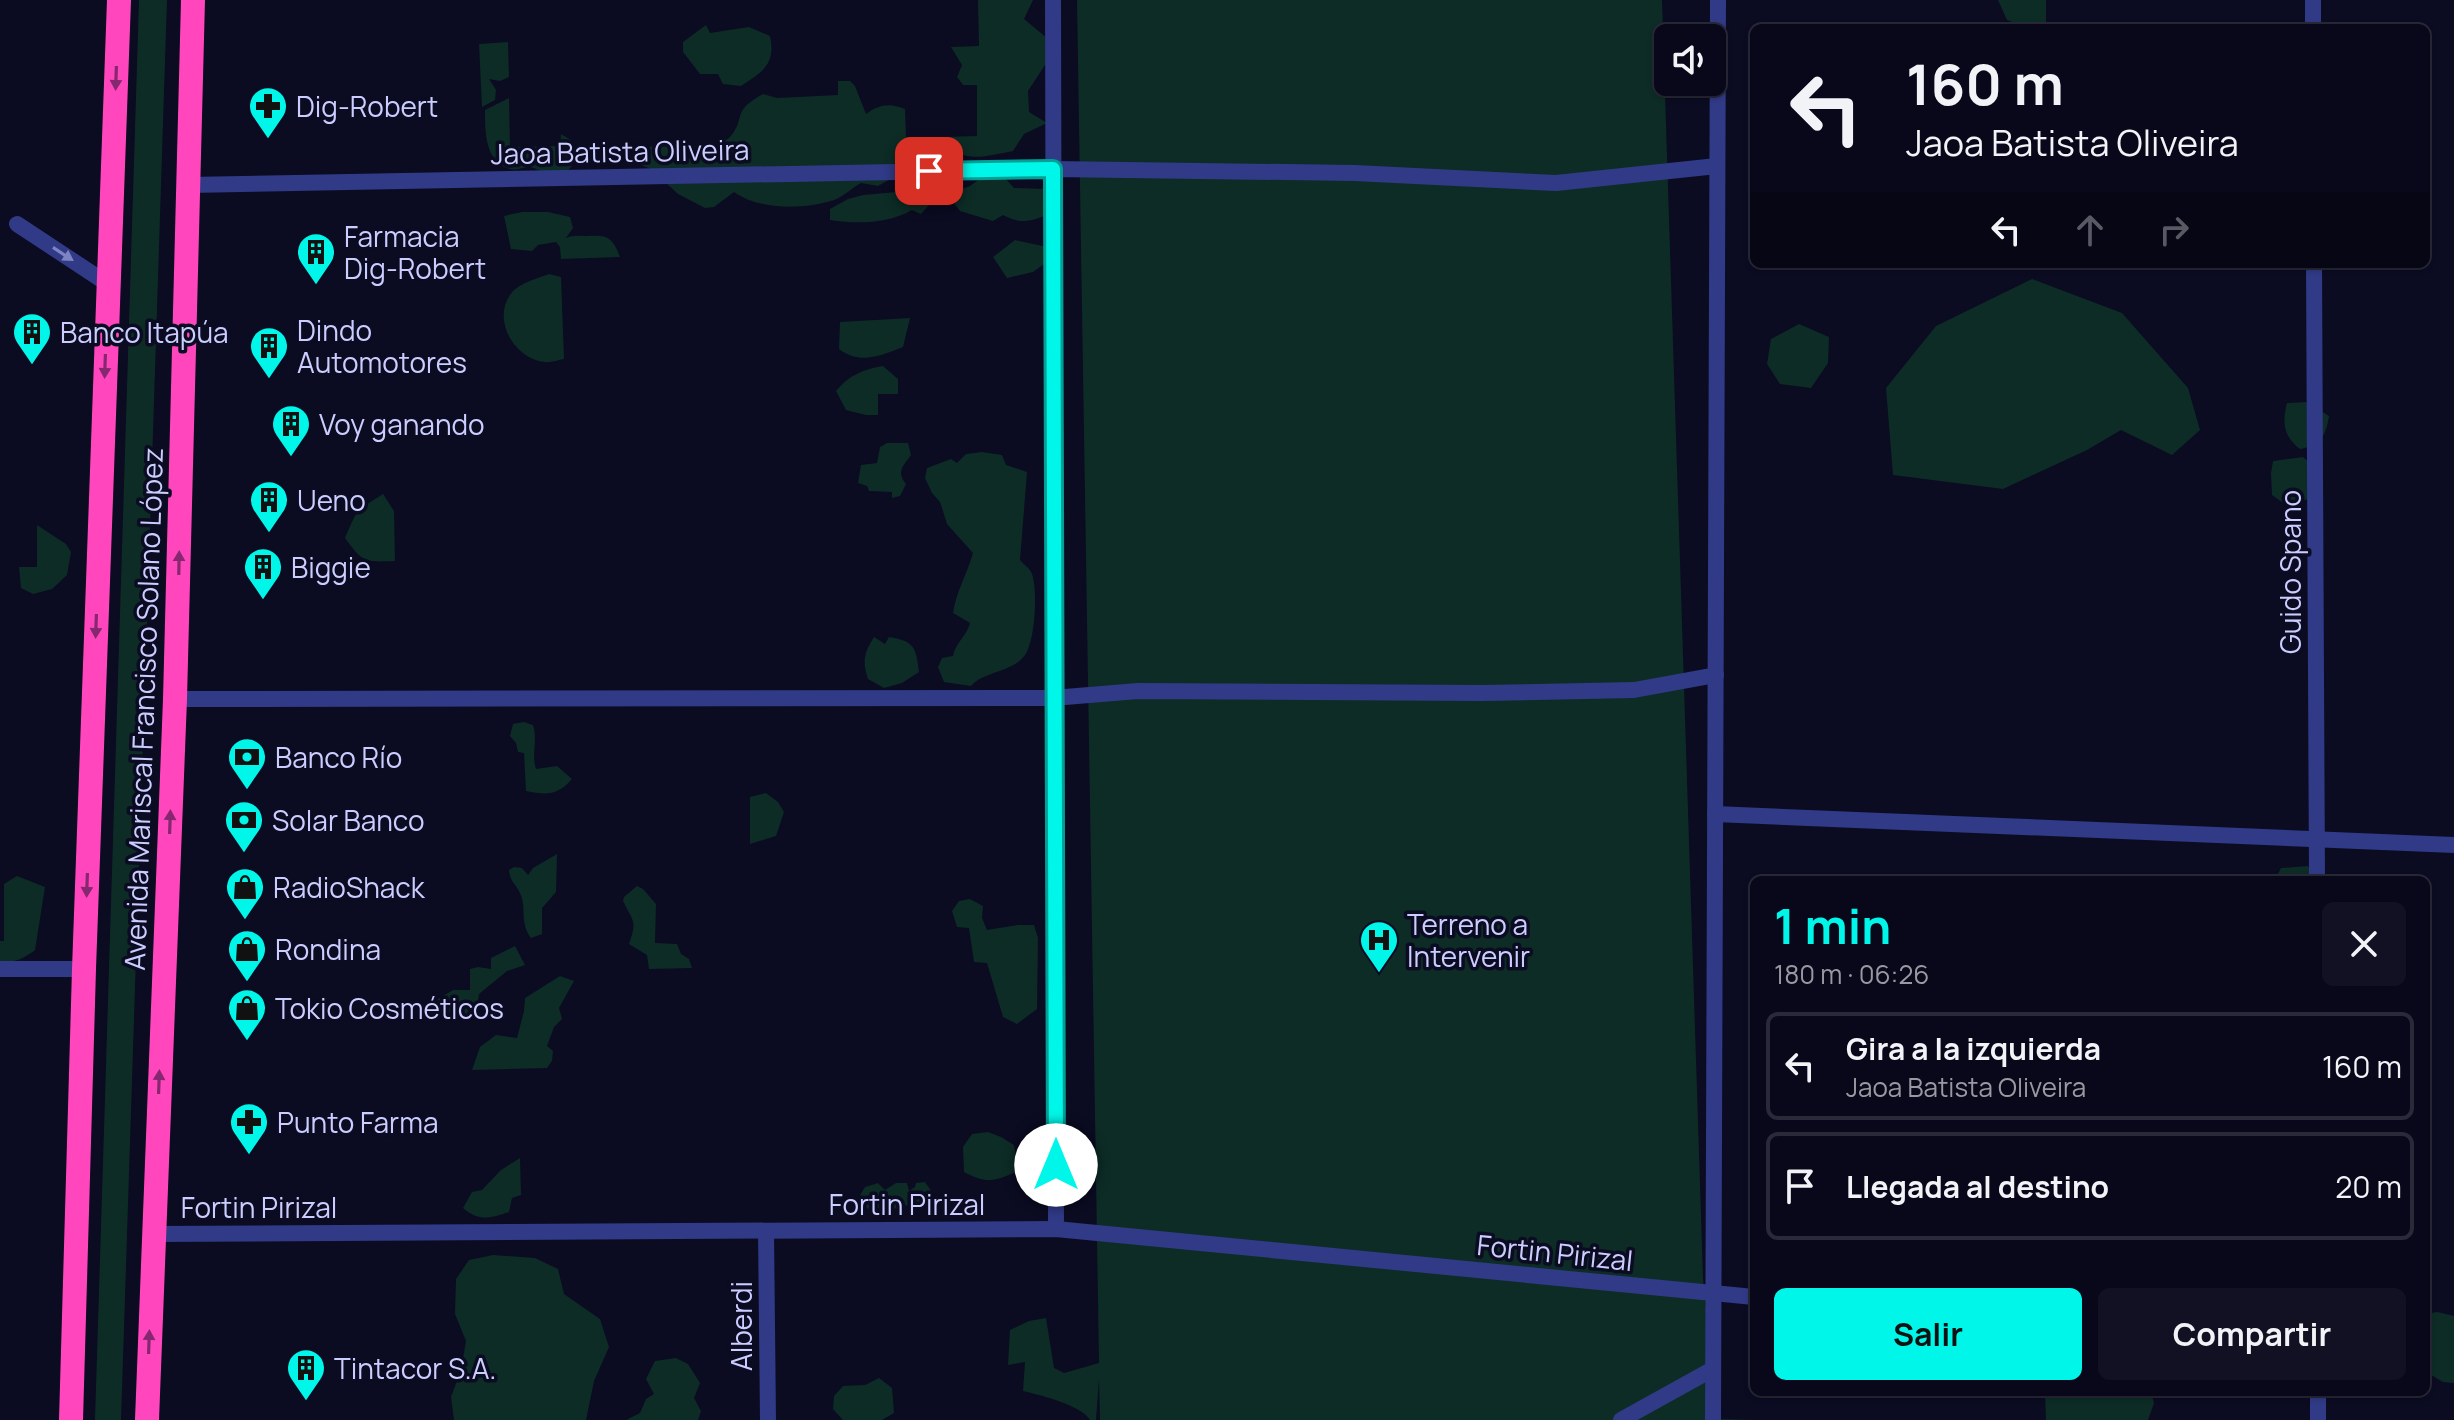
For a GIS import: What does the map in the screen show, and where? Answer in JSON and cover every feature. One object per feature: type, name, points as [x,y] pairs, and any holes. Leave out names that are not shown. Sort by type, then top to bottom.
[{"type":"highway","points":[[71,1420],[119,0]]},
{"type":"highway","name":"Avenida Mariscal Francisco Solano López","points":[[147,1420],[175,699],[193,0]]},
{"type":"street","points":[[1053,0],[1056,1229]]},
{"type":"street","points":[[1713,1420],[1718,0]]},
{"type":"street","points":[[2313,0],[2313,24]]},
{"type":"street","name":"Jaoa Batista Oliveira","points":[[188,185],[1053,169],[1355,173],[1556,183],[1717,166]]},
{"type":"street","points":[[17,224],[108,284]]},
{"type":"street","name":"Guido Spano","points":[[2314,268],[2317,876]]},
{"type":"street","points":[[175,699],[1053,698],[1138,691],[1482,693],[1634,690],[1716,675]]},
{"type":"street","points":[[1715,814],[2454,845]]},
{"type":"street","points":[[0,969],[84,969]]},
{"type":"street","name":"Fortin Pirizal","points":[[153,1234],[1056,1229],[1750,1297]]},
{"type":"street","name":"Alberdi","points":[[766,1231],[768,1420]]},
{"type":"street","points":[[1621,1420],[1713,1369]]},
{"type":"street","points":[[2318,1396],[2318,1420]]},
{"type":"green space","points":[[139,0],[167,0],[121,1420],[95,1420]]},
{"type":"green space","points":[[978,0],[1033,0],[1024,19],[1047,38],[1047,62],[1028,91],[1029,112],[1047,123],[1024,134],[1013,151],[974,157],[957,152],[944,137],[977,136],[977,85],[963,85],[957,77],[962,65],[951,47],[979,46]]},
{"type":"green space","points":[[1077,0],[1662,0],[1663,24],[1654,24],[1654,96],[1665,96],[1703,1278],[1717,1419],[1757,1420],[1100,1420],[1099,1380],[1096,1420],[1090,1420],[1069,1405],[1023,1391],[1025,1362],[1008,1365],[1010,1330],[1029,1321],[1046,1318],[1054,1368],[1064,1373],[1099,1363]]},
{"type":"green space","points":[[1998,0],[2046,0],[2046,24],[2018,24],[2007,20]]},
{"type":"green space","points":[[706,25],[710,33],[749,27],[770,36],[771,54],[766,66],[741,86],[723,84],[718,74],[700,74],[683,52],[683,42]]},
{"type":"green space","points":[[508,42],[509,77],[500,81],[489,79],[496,90],[495,100],[482,107],[479,44]]},
{"type":"green space","points":[[838,81],[850,81],[855,86],[866,114],[885,106],[905,109],[906,137],[921,137],[913,161],[878,186],[861,183],[834,200],[796,207],[756,202],[734,192],[714,207],[705,208],[678,194],[651,169],[636,163],[644,147],[702,146],[723,141],[735,130],[746,106],[763,94],[777,98],[838,95]]},
{"type":"green space","points":[[509,98],[510,147],[560,146],[561,134],[571,140],[576,160],[567,172],[553,177],[529,167],[510,169],[496,160],[486,137],[485,110]]},
{"type":"green space","points":[[982,177],[1004,177],[1014,188],[1047,189],[1047,215],[1025,221],[1003,215],[993,221],[960,211],[954,203],[955,191],[970,186]]},
{"type":"green space","points":[[897,192],[938,195],[921,214],[912,210],[872,222],[830,220],[830,209],[848,199]]},
{"type":"green space","points":[[548,212],[570,217],[573,228],[566,238],[603,236],[611,240],[620,257],[561,259],[560,247],[556,242],[538,245],[532,251],[511,249],[504,216]]},
{"type":"green space","points":[[1015,240],[1047,247],[1044,264],[1033,272],[1007,278],[993,257]]},
{"type":"green space","points":[[549,274],[561,277],[564,359],[547,362],[524,354],[516,346],[505,327],[504,316],[505,305],[513,291]]},
{"type":"green space","points":[[2032,279],[2122,313],[2188,388],[2200,430],[2172,455],[2121,430],[2087,450],[2003,489],[1893,475],[1886,388],[1936,326]]},
{"type":"green space","points":[[910,318],[903,347],[862,358],[839,349],[840,322]]},
{"type":"green space","points":[[1799,324],[1829,337],[1828,363],[1811,388],[1780,384],[1767,364],[1771,339]]},
{"type":"green space","points":[[883,366],[898,379],[898,394],[878,394],[878,415],[846,410],[836,391],[857,374]]},
{"type":"green space","points":[[2307,402],[2329,416],[2321,438],[2313,445],[2300,449],[2287,434],[2285,410],[2287,403]]},
{"type":"green space","points":[[887,443],[908,443],[911,455],[901,472],[906,484],[900,496],[892,498],[892,492],[869,491],[867,486],[858,483],[861,465],[877,463],[880,447]]},
{"type":"green space","points":[[982,452],[1002,455],[1006,465],[1027,472],[1020,560],[1032,574],[1034,582],[1034,616],[1025,655],[1013,665],[983,677],[971,686],[944,682],[938,667],[942,658],[953,656],[970,623],[953,613],[973,553],[947,524],[940,502],[925,478],[927,468],[951,459],[957,463],[966,454]]},
{"type":"green space","points":[[2303,457],[2316,468],[2316,495],[2286,505],[2272,495],[2273,461]]},
{"type":"green space","points":[[383,494],[394,511],[395,561],[361,557],[345,538],[359,511]]},
{"type":"green space","points":[[37,525],[66,544],[71,552],[67,575],[52,589],[33,594],[21,588],[19,567],[37,567]]},
{"type":"green space","points":[[874,637],[885,644],[889,637],[913,647],[919,672],[902,683],[884,688],[868,679],[865,657]]},
{"type":"green space","points":[[524,722],[533,725],[536,769],[557,766],[572,779],[567,785],[545,793],[526,791],[524,753],[518,752],[510,736],[513,724]]},
{"type":"green space","points":[[766,793],[778,802],[784,812],[776,836],[750,844],[750,797]]},
{"type":"green space","points":[[557,854],[556,892],[542,908],[542,934],[531,938],[525,926],[522,899],[509,870],[522,868],[528,875],[533,868]]},
{"type":"green space","points":[[2308,866],[2314,876],[2277,876],[2281,868]]},
{"type":"green space","points":[[17,876],[45,887],[35,950],[19,960],[0,961],[0,941],[4,941],[4,884]]},
{"type":"green space","points":[[637,886],[656,904],[655,943],[677,944],[692,968],[649,969],[647,955],[629,944],[633,922],[623,901]]},
{"type":"green space","points":[[970,899],[983,906],[982,918],[987,930],[1034,925],[1038,938],[1037,1009],[1017,1024],[1003,1017],[987,963],[974,962],[969,928],[957,927],[952,911],[959,901]]},
{"type":"green space","points":[[515,946],[525,965],[507,971],[479,994],[477,1008],[469,1015],[452,1014],[437,1006],[438,999],[453,990],[470,990],[470,969],[491,969],[491,958]]},
{"type":"green space","points":[[560,976],[574,981],[559,1008],[562,1019],[554,1027],[547,1046],[553,1051],[547,1068],[472,1070],[480,1047],[496,1035],[517,1038],[525,998]]},
{"type":"green space","points":[[988,1132],[1014,1145],[1017,1160],[1014,1173],[989,1180],[964,1172],[963,1147],[972,1134]]},
{"type":"green space","points":[[520,1158],[521,1195],[512,1198],[509,1212],[485,1218],[463,1208],[472,1192],[482,1190],[501,1170]]},
{"type":"green space","points":[[925,1182],[932,1192],[931,1202],[919,1210],[905,1205],[893,1209],[887,1205],[874,1210],[861,1207],[859,1197],[865,1187],[878,1183],[885,1190],[896,1183],[907,1183],[909,1191],[916,1183]]},
{"type":"green space","points":[[493,1255],[535,1258],[558,1269],[564,1294],[600,1319],[609,1347],[594,1381],[586,1420],[454,1420],[451,1397],[461,1370],[466,1341],[455,1314],[456,1279],[469,1260]]},
{"type":"green space","points":[[2430,1313],[2454,1316],[2454,1383],[2443,1382],[2430,1374]]},
{"type":"green space","points":[[676,1358],[688,1364],[700,1383],[694,1398],[701,1411],[698,1420],[626,1420],[640,1413],[646,1399],[654,1394],[646,1379],[655,1361]]},
{"type":"green space","points":[[879,1378],[892,1388],[894,1413],[882,1420],[843,1420],[833,1409],[834,1396],[843,1386],[865,1385]]},
{"type":"green space","points":[[2045,1396],[2152,1396],[2154,1403],[2148,1420],[2046,1420]]},
{"type":"place","name":"Dig-Robert","points":[[268,140]]},
{"type":"place","name":"Farmacia Dig-Robert","points":[[316,286]]},
{"type":"place","name":"Banco Itapúa","points":[[32,366]]},
{"type":"place","name":"Dindo Automotores","points":[[269,380]]},
{"type":"place","name":"Voy ganando","points":[[291,458]]},
{"type":"place","name":"Ueno","points":[[269,534]]},
{"type":"place","name":"Biggie","points":[[263,601]]},
{"type":"place","name":"Banco Río","points":[[247,791]]},
{"type":"place","name":"Solar Banco","points":[[244,854]]},
{"type":"place","name":"RadioShack","points":[[245,921]]},
{"type":"place","name":"Terreno a Intervenir","points":[[1379,974]]},
{"type":"place","name":"Rondina","points":[[247,983]]},
{"type":"place","name":"Tokio Cosméticos","points":[[247,1042]]},
{"type":"place","name":"Punto Farma","points":[[249,1156]]},
{"type":"place","name":"Tintacor S.A.","points":[[306,1402]]},
{"type":"route","points":[[929,171],[1053,169],[1056,1165]]}]
